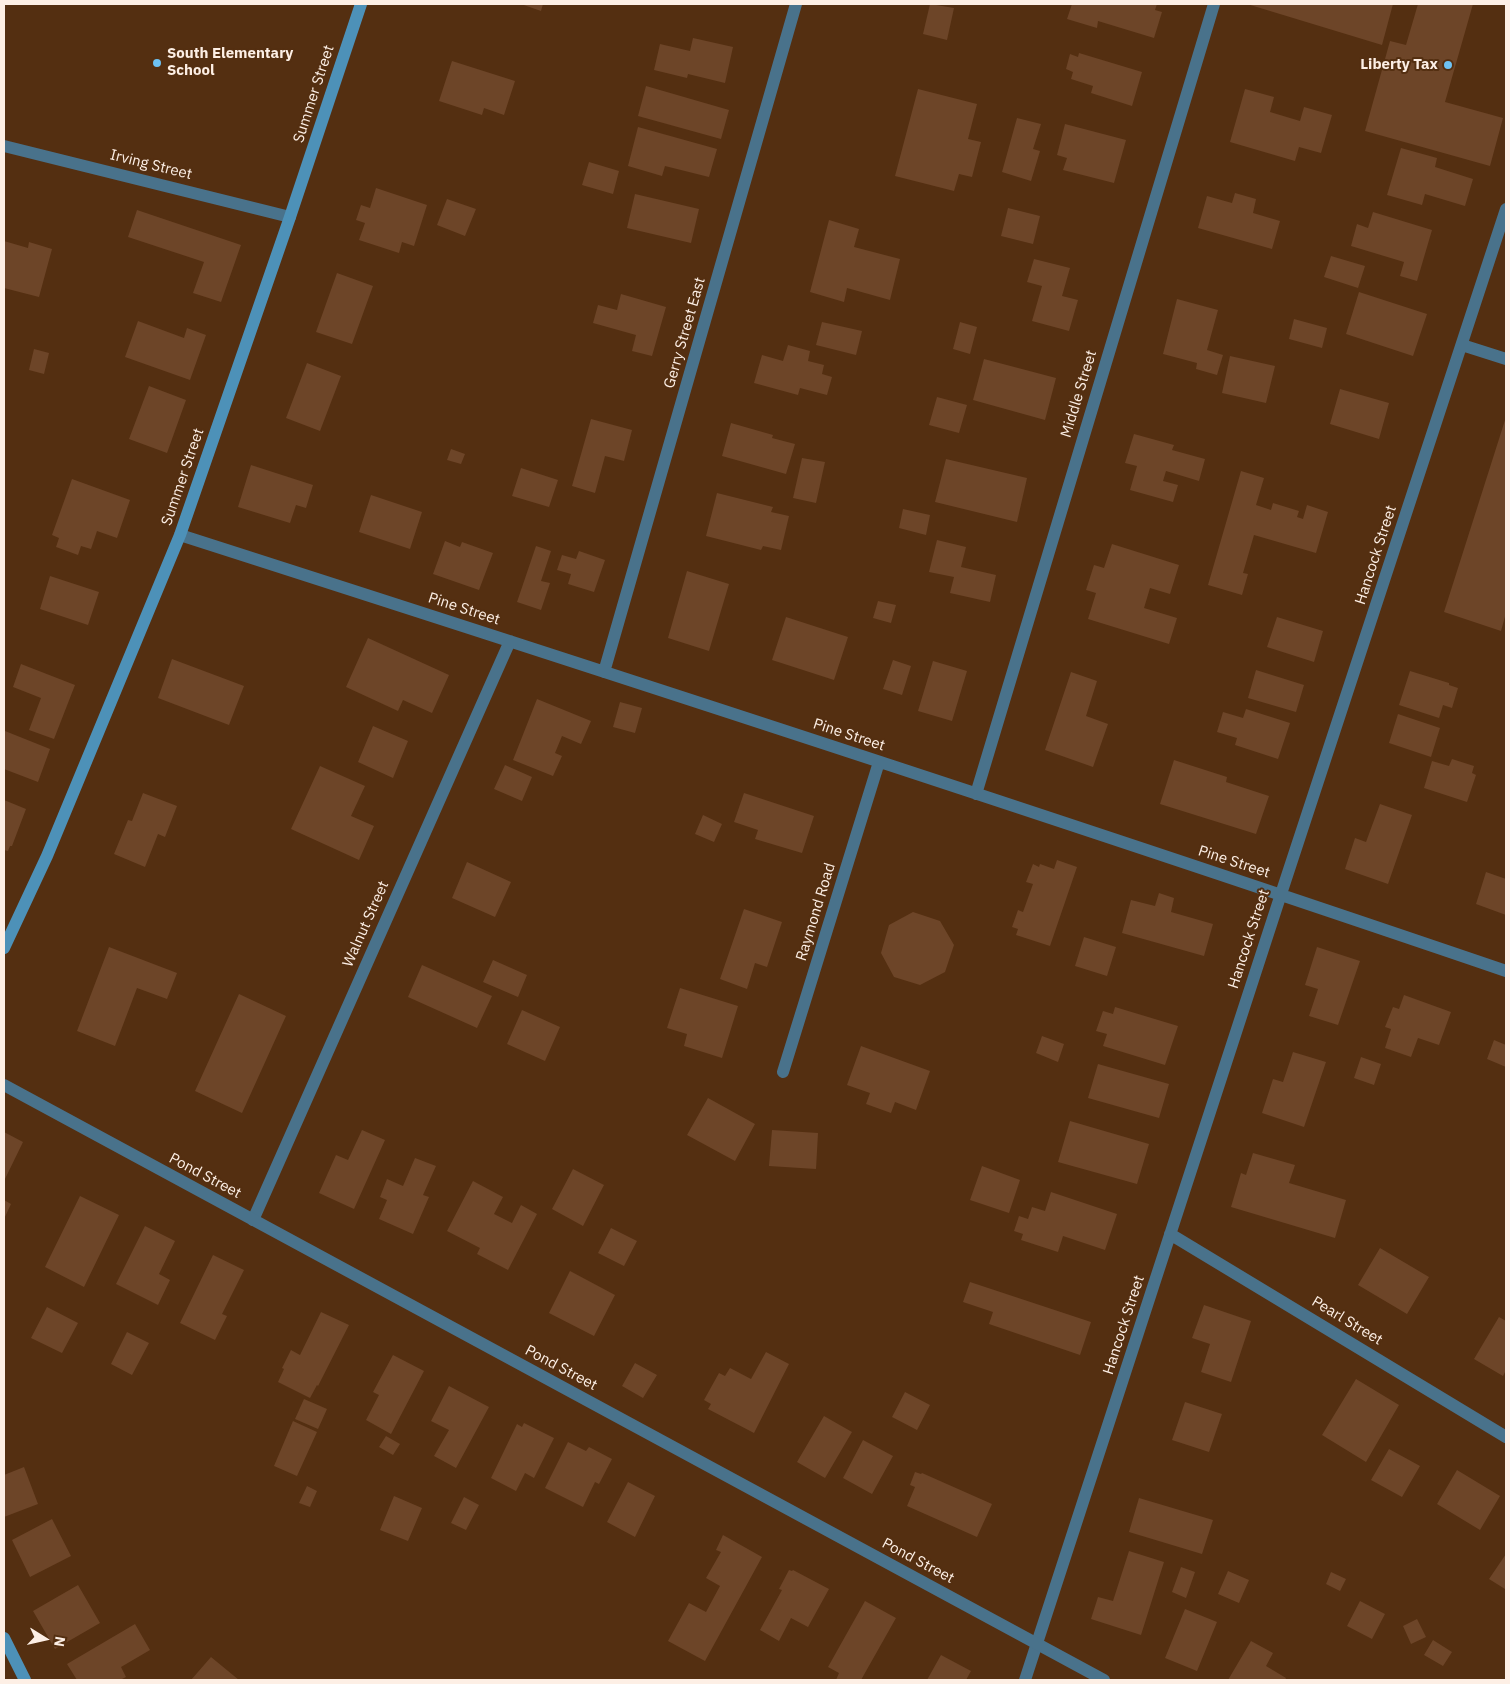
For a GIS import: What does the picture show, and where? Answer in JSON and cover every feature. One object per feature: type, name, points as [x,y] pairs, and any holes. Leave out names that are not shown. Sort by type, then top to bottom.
[{"type":"main road","name":"Summer Street","points":[[4,948],[47,856],[180,535],[290,217],[361,4]]},
{"type":"main road","points":[[4,1638],[26,1680]]},
{"type":"street","name":"Gerry Street East","points":[[604,672],[796,4]]},
{"type":"street","name":"Middle Street","points":[[976,794],[1214,4]]},
{"type":"street","name":"Irving Street","points":[[4,146],[290,217]]},
{"type":"street","name":"Hancock Street","points":[[1025,1680],[1506,209]]},
{"type":"street","points":[[1462,345],[1506,359]]},
{"type":"street","name":"Pine Street","points":[[180,535],[510,641],[1281,894],[1506,971]]},
{"type":"street","name":"Walnut Street","points":[[253,1220],[510,641]]},
{"type":"street","name":"Raymond Road","points":[[784,1072],[879,762]]},
{"type":"street","name":"Pond Street","points":[[4,1085],[1104,1680]]},
{"type":"street","name":"Pearl Street","points":[[1170,1234],[1506,1437]]},
{"type":"building","points":[[521,4],[543,4],[541,11]]},
{"type":"building","points":[[930,4],[954,8],[947,40],[923,34]]},
{"type":"building","points":[[1072,4],[1157,4],[1155,10],[1162,12],[1154,38],[1098,21],[1097,28],[1067,19]]},
{"type":"building","points":[[1247,4],[1393,4],[1382,45]]},
{"type":"building","points":[[1418,4],[1473,4],[1445,102],[1503,118],[1490,166],[1365,131],[1390,41],[1406,45]]},
{"type":"building","points":[[693,38],[733,47],[725,83],[688,74],[687,78],[654,70],[660,44],[690,51]]},
{"type":"building","points":[[1079,53],[1142,72],[1132,106],[1091,93],[1093,86],[1071,79],[1073,72],[1066,69],[1070,54],[1078,57]]},
{"type":"building","points":[[452,61],[515,81],[504,115],[484,108],[482,115],[439,101]]},
{"type":"building","points":[[646,86],[729,110],[721,139],[638,116]]},
{"type":"building","points":[[918,89],[977,104],[968,139],[981,142],[972,177],[959,174],[954,191],[895,176]]},
{"type":"building","points":[[1245,89],[1274,97],[1270,112],[1300,121],[1304,107],[1332,115],[1321,153],[1299,147],[1295,161],[1230,142]]},
{"type":"building","points":[[1017,118],[1041,124],[1033,149],[1040,151],[1031,181],[1002,172]]},
{"type":"building","points":[[1065,124],[1126,140],[1114,183],[1063,170],[1067,158],[1057,155]]},
{"type":"building","points":[[638,127],[717,149],[709,177],[665,166],[662,176],[628,166]]},
{"type":"building","points":[[1401,148],[1437,158],[1435,167],[1473,179],[1465,206],[1425,194],[1422,205],[1387,195]]},
{"type":"building","points":[[589,162],[619,171],[613,194],[582,185]]},
{"type":"building","points":[[376,188],[427,205],[414,246],[402,242],[399,253],[359,240],[365,223],[356,220],[361,205],[370,208]]},
{"type":"building","points":[[1235,193],[1256,199],[1253,213],[1280,221],[1272,249],[1198,228],[1207,196],[1232,203]]},
{"type":"building","points":[[635,194],[699,209],[691,243],[627,228]]},
{"type":"building","points":[[447,199],[476,209],[465,236],[437,225]]},
{"type":"building","points":[[1008,208],[1040,216],[1033,244],[1001,236]]},
{"type":"building","points":[[137,210],[241,245],[221,302],[193,293],[204,262],[128,237]]},
{"type":"building","points":[[1373,212],[1432,230],[1417,281],[1400,276],[1404,262],[1351,246],[1357,224],[1368,228]]},
{"type":"building","points":[[829,220],[859,229],[854,247],[900,259],[890,300],[847,288],[844,302],[810,292]]},
{"type":"building","points":[[4,241],[28,248],[29,242],[52,249],[39,297],[4,288]]},
{"type":"building","points":[[1331,256],[1365,266],[1358,288],[1324,277]]},
{"type":"building","points":[[1034,259],[1070,268],[1062,296],[1078,300],[1069,331],[1032,321],[1042,286],[1027,282]]},
{"type":"building","points":[[337,273],[373,286],[352,344],[316,332]]},
{"type":"building","points":[[1359,292],[1427,314],[1413,356],[1346,334]]},
{"type":"building","points":[[621,294],[666,307],[652,356],[632,351],[636,335],[593,323],[598,305],[617,310]]},
{"type":"building","points":[[1177,299],[1218,310],[1207,350],[1223,355],[1217,375],[1196,369],[1197,363],[1163,354]]},
{"type":"building","points":[[1294,319],[1327,328],[1322,348],[1289,339]]},
{"type":"building","points":[[138,321],[184,338],[187,328],[206,335],[190,380],[125,357]]},
{"type":"building","points":[[822,322],[862,331],[856,355],[816,345]]},
{"type":"building","points":[[960,322],[977,327],[970,354],[953,349]]},
{"type":"building","points":[[788,345],[810,351],[808,361],[824,365],[822,374],[832,377],[827,395],[800,388],[798,395],[754,383],[762,355],[783,361]]},
{"type":"building","points":[[34,349],[49,353],[44,374],[29,370]]},
{"type":"building","points":[[1230,356],[1275,366],[1266,403],[1222,393]]},
{"type":"building","points":[[984,359],[1056,378],[1045,420],[973,400]]},
{"type":"building","points":[[307,363],[341,376],[320,431],[286,418]]},
{"type":"building","points":[[149,386],[186,400],[167,453],[129,439]]},
{"type":"building","points":[[1340,389],[1389,403],[1379,439],[1330,424]]},
{"type":"building","points":[[937,397],[967,405],[959,433],[929,425]]},
{"type":"building","points":[[1506,417],[1506,613],[1501,631],[1444,612]]},
{"type":"building","points":[[591,419],[632,430],[624,461],[605,456],[595,493],[572,486]]},
{"type":"building","points":[[731,423],[773,435],[772,438],[795,444],[786,474],[722,456]]},
{"type":"building","points":[[1134,434],[1174,445],[1172,450],[1205,459],[1199,481],[1166,471],[1163,481],[1178,485],[1173,502],[1130,490],[1137,466],[1125,463]]},
{"type":"building","points":[[451,449],[465,454],[461,464],[447,460]]},
{"type":"building","points":[[802,458],[825,462],[816,503],[793,498]]},
{"type":"building","points":[[946,459],[1027,478],[1017,522],[935,502]]},
{"type":"building","points":[[251,465],[313,485],[306,508],[296,505],[290,523],[238,507]]},
{"type":"building","points":[[521,468],[558,480],[549,507],[512,496]]},
{"type":"building","points":[[1241,471],[1264,478],[1256,505],[1271,510],[1273,503],[1299,511],[1297,517],[1303,519],[1307,505],[1328,512],[1316,553],[1254,535],[1243,573],[1248,574],[1242,595],[1208,585]]},
{"type":"building","points":[[72,479],[130,500],[117,538],[97,531],[91,549],[81,546],[78,555],[56,547],[59,538],[52,535]]},
{"type":"building","points":[[717,493],[773,507],[771,512],[789,516],[781,550],[763,546],[761,550],[706,536]]},
{"type":"building","points":[[371,495],[422,512],[410,549],[359,532]]},
{"type":"building","points":[[903,509],[930,515],[926,535],[899,528]]},
{"type":"building","points":[[937,540],[966,547],[961,567],[996,575],[990,602],[950,593],[954,577],[929,572]]},
{"type":"building","points":[[445,541],[460,547],[462,542],[493,553],[479,590],[433,574]]},
{"type":"building","points":[[1112,544],[1179,565],[1170,594],[1150,588],[1144,608],[1177,618],[1169,644],[1088,619],[1096,593],[1086,590],[1094,565],[1104,568]]},
{"type":"building","points":[[536,546],[551,551],[541,581],[550,583],[541,610],[517,602]]},
{"type":"building","points":[[579,551],[605,560],[594,592],[568,584],[571,574],[557,570],[562,555],[576,559]]},
{"type":"building","points":[[687,571],[729,584],[709,651],[668,638]]},
{"type":"building","points":[[50,576],[99,592],[88,625],[40,609]]},
{"type":"building","points":[[878,601],[896,605],[891,623],[873,618]]},
{"type":"building","points":[[786,617],[848,637],[834,680],[772,660]]},
{"type":"building","points":[[1277,617],[1323,631],[1314,662],[1267,647]]},
{"type":"building","points":[[368,638],[449,675],[432,713],[403,700],[398,711],[346,687]]},
{"type":"building","points":[[172,659],[244,686],[229,725],[158,698]]},
{"type":"building","points":[[893,660],[911,666],[902,695],[883,689]]},
{"type":"building","points":[[933,661],[967,671],[952,721],[918,711]]},
{"type":"building","points":[[21,664],[75,685],[54,739],[29,730],[41,698],[13,687]]},
{"type":"building","points":[[1256,670],[1304,685],[1296,712],[1248,698]]},
{"type":"building","points":[[1410,671],[1449,683],[1449,685],[1458,688],[1452,708],[1443,705],[1439,718],[1399,705]]},
{"type":"building","points":[[1071,672],[1097,681],[1086,716],[1108,724],[1093,767],[1045,750]]},
{"type":"building","points":[[537,699],[591,721],[581,744],[562,736],[555,753],[562,756],[553,776],[513,760]]},
{"type":"building","points":[[620,702],[642,708],[635,733],[613,727]]},
{"type":"building","points":[[1246,709],[1290,723],[1278,759],[1235,745],[1237,738],[1217,732],[1223,712],[1243,718]]},
{"type":"building","points":[[1398,714],[1440,728],[1431,757],[1389,743]]},
{"type":"building","points":[[373,726],[408,741],[393,778],[358,762]]},
{"type":"building","points":[[5,731],[50,749],[38,782],[4,769]]},
{"type":"building","points":[[1452,759],[1474,766],[1472,773],[1476,775],[1467,802],[1424,788],[1432,761],[1449,766]]},
{"type":"building","points":[[1174,760],[1227,777],[1226,782],[1269,796],[1256,834],[1160,804]]},
{"type":"building","points":[[505,765],[532,777],[522,801],[494,789]]},
{"type":"building","points":[[320,766],[365,786],[351,816],[374,826],[359,860],[291,829]]},
{"type":"building","points":[[143,793],[177,806],[165,837],[158,834],[145,867],[114,854],[128,820],[132,821]]},
{"type":"building","points":[[744,793],[814,816],[802,853],[755,839],[758,830],[734,822]]},
{"type":"building","points":[[4,800],[26,809],[12,846],[10,846],[8,851],[4,850]]},
{"type":"building","points":[[1380,804],[1412,815],[1388,884],[1345,869],[1355,838],[1366,842]]},
{"type":"building","points":[[703,815],[722,824],[714,842],[695,834]]},
{"type":"building","points":[[1057,860],[1077,867],[1050,946],[1016,935],[1018,929],[1012,927],[1018,910],[1023,912],[1033,884],[1026,882],[1033,864],[1039,867],[1040,864],[1054,869]]},
{"type":"building","points":[[467,862],[511,882],[495,917],[452,898]]},
{"type":"building","points":[[1486,872],[1506,879],[1506,915],[1476,904]]},
{"type":"building","points":[[1159,893],[1174,898],[1171,912],[1213,924],[1204,956],[1122,933],[1131,900],[1155,906]]},
{"type":"building","points":[[744,909],[782,922],[767,967],[755,963],[747,989],[720,979]]},
{"type":"building","points":[[913,912],[940,921],[954,945],[945,972],[920,985],[894,977],[881,953],[889,925]]},
{"type":"building","points":[[1084,937],[1116,947],[1107,976],[1075,966]]},
{"type":"building","points":[[109,947],[177,973],[167,999],[137,988],[115,1046],[77,1031]]},
{"type":"building","points":[[1317,947],[1360,961],[1338,1025],[1309,1016],[1318,989],[1305,985]]},
{"type":"building","points":[[493,960],[527,975],[518,997],[483,982]]},
{"type":"building","points":[[422,965],[492,996],[477,1028],[408,997]]},
{"type":"building","points":[[680,988],[738,1006],[722,1058],[684,1046],[687,1034],[667,1028]]},
{"type":"building","points":[[239,994],[286,1016],[242,1113],[195,1091]]},
{"type":"building","points":[[1404,995],[1451,1012],[1439,1045],[1418,1038],[1411,1057],[1385,1048],[1391,1029],[1385,1027],[1393,1007],[1399,1009]]},
{"type":"building","points":[[1115,1007],[1178,1026],[1165,1065],[1103,1046],[1107,1034],[1096,1031],[1103,1011],[1113,1014]]},
{"type":"building","points":[[522,1010],[560,1027],[545,1061],[507,1044]]},
{"type":"building","points":[[1042,1036],[1064,1044],[1058,1062],[1036,1053]]},
{"type":"building","points":[[1494,1040],[1506,1045],[1506,1067],[1487,1059]]},
{"type":"building","points":[[861,1046],[930,1071],[916,1110],[895,1102],[891,1113],[866,1104],[870,1093],[847,1085]]},
{"type":"building","points":[[1293,1052],[1326,1062],[1304,1127],[1262,1113],[1273,1079],[1283,1082]]},
{"type":"building","points":[[1361,1057],[1381,1064],[1374,1085],[1354,1078]]},
{"type":"building","points":[[1098,1064],[1169,1084],[1159,1118],[1088,1098]]},
{"type":"building","points":[[708,1098],[755,1124],[735,1161],[687,1135]]},
{"type":"building","points":[[1070,1121],[1149,1144],[1137,1184],[1058,1162]]},
{"type":"building","points":[[362,1130],[385,1140],[354,1209],[319,1193],[336,1155],[348,1160]]},
{"type":"building","points":[[772,1130],[818,1133],[816,1169],[769,1166]]},
{"type":"building","points":[[4,1132],[23,1142],[4,1181]]},
{"type":"building","points":[[1253,1153],[1295,1165],[1289,1183],[1346,1200],[1335,1238],[1231,1207],[1241,1173],[1246,1175]]},
{"type":"building","points":[[415,1158],[436,1166],[423,1195],[429,1197],[413,1234],[379,1219],[387,1200],[380,1197],[387,1179],[403,1186]]},
{"type":"building","points":[[982,1166],[1020,1180],[1009,1213],[970,1200]]},
{"type":"building","points":[[573,1169],[604,1185],[583,1226],[552,1209]]},
{"type":"building","points":[[473,1181],[503,1197],[494,1214],[512,1223],[521,1205],[537,1214],[508,1270],[477,1254],[480,1248],[447,1231]]},
{"type":"building","points":[[1051,1192],[1117,1214],[1105,1250],[1063,1236],[1058,1252],[1021,1240],[1023,1234],[1014,1231],[1019,1216],[1028,1219],[1032,1207],[1045,1211]]},
{"type":"building","points":[[80,1196],[119,1215],[84,1287],[45,1267]]},
{"type":"building","points":[[4,1200],[11,1204],[4,1219]]},
{"type":"building","points":[[145,1226],[175,1241],[159,1274],[170,1280],[158,1305],[116,1284]]},
{"type":"building","points":[[611,1228],[637,1241],[624,1266],[598,1253]]},
{"type":"building","points":[[1380,1248],[1429,1277],[1407,1314],[1358,1285]]},
{"type":"building","points":[[213,1255],[244,1270],[222,1314],[227,1316],[215,1340],[180,1323]]},
{"type":"building","points":[[570,1271],[615,1295],[594,1336],[549,1313]]},
{"type":"building","points":[[970,1282],[1091,1322],[1080,1355],[989,1324],[993,1312],[963,1302]]},
{"type":"building","points":[[1204,1305],[1251,1321],[1231,1382],[1201,1372],[1210,1344],[1192,1338]]},
{"type":"building","points":[[47,1307],[78,1323],[62,1353],[31,1338]]},
{"type":"building","points":[[321,1312],[349,1325],[310,1398],[278,1382],[284,1369],[282,1368],[291,1350],[300,1355]]},
{"type":"building","points":[[1499,1317],[1506,1321],[1506,1370],[1503,1376],[1474,1359]]},
{"type":"building","points":[[127,1332],[149,1343],[132,1375],[111,1364]]},
{"type":"building","points":[[766,1352],[789,1364],[754,1433],[708,1409],[711,1404],[704,1400],[719,1373],[725,1376],[730,1368],[751,1379]]},
{"type":"building","points":[[393,1355],[424,1371],[391,1434],[366,1420],[379,1395],[373,1392]]},
{"type":"building","points":[[635,1363],[657,1375],[643,1398],[622,1386]]},
{"type":"building","points":[[1356,1379],[1399,1405],[1366,1462],[1322,1435]]},
{"type":"building","points":[[449,1386],[489,1407],[456,1468],[434,1456],[449,1430],[431,1421]]},
{"type":"building","points":[[905,1392],[930,1405],[917,1430],[892,1417]]},
{"type":"building","points":[[304,1399],[327,1409],[318,1429],[295,1419]]},
{"type":"building","points":[[1185,1402],[1222,1414],[1209,1452],[1172,1440]]},
{"type":"building","points":[[824,1416],[852,1432],[825,1478],[797,1462]]},
{"type":"building","points":[[293,1421],[317,1432],[297,1476],[274,1466]]},
{"type":"building","points":[[524,1423],[554,1438],[534,1478],[525,1473],[516,1491],[491,1478],[517,1424],[522,1427]]},
{"type":"building","points":[[386,1436],[400,1444],[393,1455],[379,1447]]},
{"type":"building","points":[[863,1440],[893,1456],[872,1494],[843,1478]]},
{"type":"building","points":[[568,1442],[586,1451],[589,1447],[612,1459],[599,1484],[595,1482],[583,1507],[545,1488]]},
{"type":"building","points":[[1389,1449],[1420,1466],[1402,1497],[1371,1480]]},
{"type":"building","points":[[24,1467],[38,1504],[4,1517],[4,1475]]},
{"type":"building","points":[[1457,1470],[1500,1496],[1480,1530],[1437,1504]]},
{"type":"building","points":[[915,1472],[922,1473],[992,1504],[977,1537],[907,1506],[915,1487],[910,1485]]},
{"type":"building","points":[[628,1482],[655,1496],[635,1537],[607,1522]]},
{"type":"building","points":[[307,1486],[317,1491],[310,1507],[299,1503]]},
{"type":"building","points":[[394,1496],[422,1508],[408,1541],[380,1530]]},
{"type":"building","points":[[464,1497],[479,1505],[466,1530],[451,1523]]},
{"type":"building","points":[[1139,1498],[1213,1520],[1202,1554],[1129,1532]]},
{"type":"building","points":[[52,1519],[71,1556],[30,1577],[12,1540]]},
{"type":"building","points":[[723,1535],[762,1557],[705,1661],[668,1641],[689,1603],[706,1612],[720,1586],[706,1578],[721,1552],[716,1550]]},
{"type":"building","points":[[1129,1551],[1164,1562],[1141,1635],[1091,1619],[1098,1597],[1113,1601]]},
{"type":"building","points":[[1506,1554],[1506,1588],[1505,1589],[1489,1579]]},
{"type":"building","points":[[1181,1567],[1195,1572],[1186,1598],[1172,1592]]},
{"type":"building","points":[[789,1570],[793,1570],[829,1589],[808,1627],[791,1618],[779,1641],[760,1630],[782,1590],[779,1589]]},
{"type":"building","points":[[1228,1571],[1249,1580],[1239,1603],[1218,1594]]},
{"type":"building","points":[[1331,1572],[1346,1579],[1340,1591],[1326,1584]]},
{"type":"building","points":[[78,1585],[100,1623],[55,1649],[33,1611]]},
{"type":"building","points":[[865,1601],[896,1618],[861,1680],[836,1680],[839,1673],[828,1667]]},
{"type":"building","points":[[1360,1601],[1385,1614],[1372,1639],[1347,1626]]},
{"type":"building","points":[[1185,1609],[1217,1622],[1197,1671],[1165,1658]]},
{"type":"building","points":[[1417,1619],[1426,1637],[1411,1644],[1403,1626]]},
{"type":"building","points":[[135,1624],[150,1650],[121,1667],[126,1677],[120,1680],[77,1680],[67,1664]]},
{"type":"building","points":[[1433,1640],[1452,1652],[1443,1666],[1424,1655]]},
{"type":"building","points":[[1251,1641],[1273,1653],[1266,1666],[1286,1678],[1285,1680],[1228,1680]]},
{"type":"building","points":[[941,1655],[971,1671],[966,1680],[927,1680]]},
{"type":"building","points":[[211,1657],[239,1680],[191,1680]]},
{"type":"place","name":"South Elementary School","points":[[157,63]]},
{"type":"place","name":"Liberty Tax","points":[[1448,65]]}]
